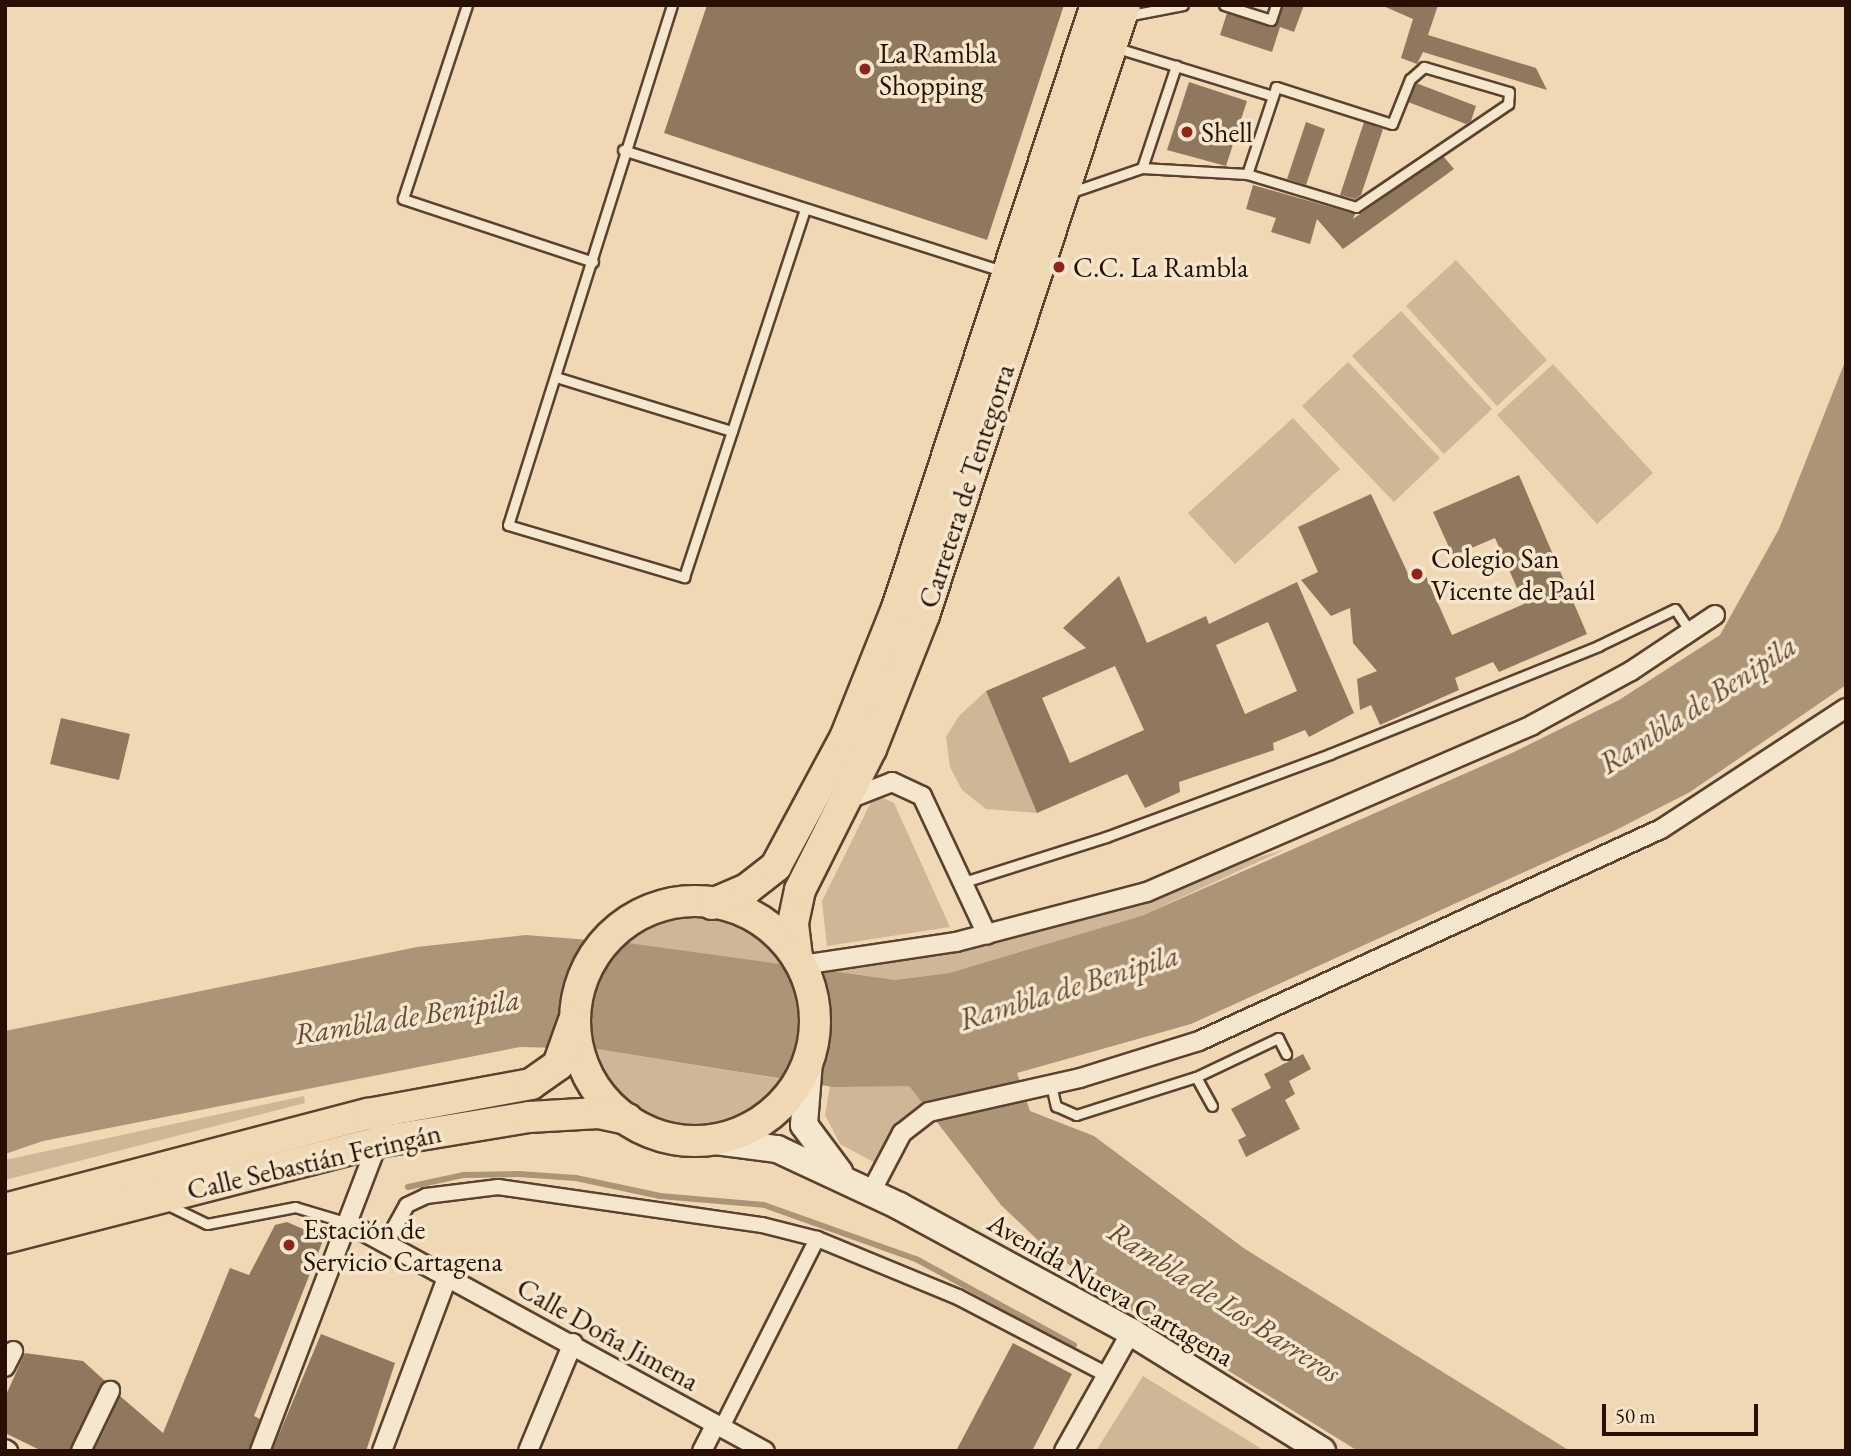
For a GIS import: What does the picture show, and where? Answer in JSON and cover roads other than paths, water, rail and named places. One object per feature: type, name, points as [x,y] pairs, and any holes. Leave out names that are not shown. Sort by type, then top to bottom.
[{"type":"main road","name":"Carretera de Tentegorra","points":[[801,964],[793,923],[800,890],[845,802],[924,615],[1112,46],[1114,9]]},
{"type":"main road","name":"Carretera de Tentegorra","points":[[712,904],[747,890],[776,866],[840,748],[898,606],[1008,273],[1114,9]]},
{"type":"main road","points":[[712,904],[766,925],[801,964],[816,1015],[804,1075],[762,1120],[738,1132],[700,1139],[663,1134],[627,1119],[600,1095],[573,1039],[579,984],[605,941],[652,909],[712,904]]},
{"type":"main road","name":"Calle Sebastián Feringán","points":[[5,1209],[368,1114],[522,1087],[548,1074],[573,1039]]},
{"type":"main road","name":"Avenida Nueva Cartagena","points":[[804,1075],[807,1133],[829,1163],[867,1190]]},
{"type":"main road","name":"Calle Sebastián Feringán","points":[[5,1238],[378,1142],[528,1117],[599,1113],[627,1119]]},
{"type":"main road","name":"Avenida Nueva Cartagena","points":[[700,1139],[777,1149],[867,1190],[1130,1332],[1322,1451]]},
{"type":"street","points":[[801,964],[988,935],[1147,892],[1532,725],[1716,615]]},
{"type":"street","points":[[867,1190],[902,1133],[929,1112],[1051,1085],[1199,1041],[1620,849],[1702,806],[1846,708]]},
{"type":"street","points":[[845,802],[881,783],[915,789],[928,805],[988,935]]},
{"type":"street","points":[[260,1451],[350,1224],[378,1142]]},
{"type":"street","points":[[386,1242],[407,1205],[426,1196],[498,1187],[762,1225],[817,1239],[958,1297],[1105,1374]]},
{"type":"street","name":"Calle Doña Jimena","points":[[350,1224],[573,1343],[765,1451]]},
{"type":"street","points":[[702,1451],[719,1426],[817,1239]]},
{"type":"street","points":[[382,1451],[448,1275]]},
{"type":"street","points":[[1064,1451],[1130,1332]]},
{"type":"street","points":[[528,1451],[573,1343]]},
{"type":"street","points":[[81,1451],[110,1391]]},
{"type":"lane","points":[[467,5],[402,199],[593,262]]},
{"type":"lane","points":[[672,5],[624,150],[593,262],[508,525],[684,577],[805,209]]},
{"type":"lane","points":[[1114,9],[1183,5]]},
{"type":"lane","points":[[1224,5],[1271,20],[1276,5]]},
{"type":"lane","points":[[1112,46],[1273,96]]},
{"type":"lane","points":[[1142,168],[1176,65]]},
{"type":"lane","points":[[1063,194],[1142,168],[1247,174],[1356,207],[1508,104],[1509,92],[1424,67],[1410,79],[1392,124],[1276,87],[1247,174]]},
{"type":"lane","points":[[624,150],[1008,273]]},
{"type":"lane","points":[[556,377],[732,432]]},
{"type":"lane","points":[[964,882],[1106,837],[1330,754],[1598,646],[1675,609],[1691,632]]},
{"type":"lane","points":[[1051,1085],[1056,1106],[1076,1115],[1196,1077],[1278,1038],[1286,1054]]},
{"type":"lane","points":[[1196,1077],[1212,1106]]},
{"type":"lane","points":[[157,1199],[207,1224],[295,1208],[350,1224]]},
{"type":"water","points":[[1846,359],[1846,685],[1690,792],[1612,832],[1191,1024],[1017,1073],[1030,1111],[1094,1136],[1245,1249],[1570,1451],[1358,1451],[1135,1313],[1045,1247],[1001,1205],[909,1086],[833,1087],[597,1049],[520,1047],[43,1141],[5,1154],[5,1031],[417,947],[526,935],[628,943],[895,980],[949,973],[1141,916],[1514,752],[1619,700],[1720,635],[1779,529]]},
{"type":"waterway","points":[[408,1187],[463,1175],[519,1174],[576,1178],[660,1196],[764,1205],[916,1259],[1074,1345]]},
{"type":"place","name":"La Rambla Shopping","points":[[865,69]]},
{"type":"place","name":"Shell","points":[[1187,132]]},
{"type":"place","name":"C.C. La Rambla","points":[[1059,267]]},
{"type":"place","name":"Colegio San Vicente de Paúl","points":[[1417,574]]},
{"type":"place","name":"Estación de Servicio Cartagena","points":[[289,1245]]},
{"type":"water label","name":"Rambla de Benipila","points":[[1698,705]]},
{"type":"water label","name":"Rambla de Benipila","points":[[1069,988]]},
{"type":"water label","name":"Rambla de Benipila","points":[[407,1017]]},
{"type":"water label","name":"Rambla de Los Barreros","points":[[1224,1302]]}]
